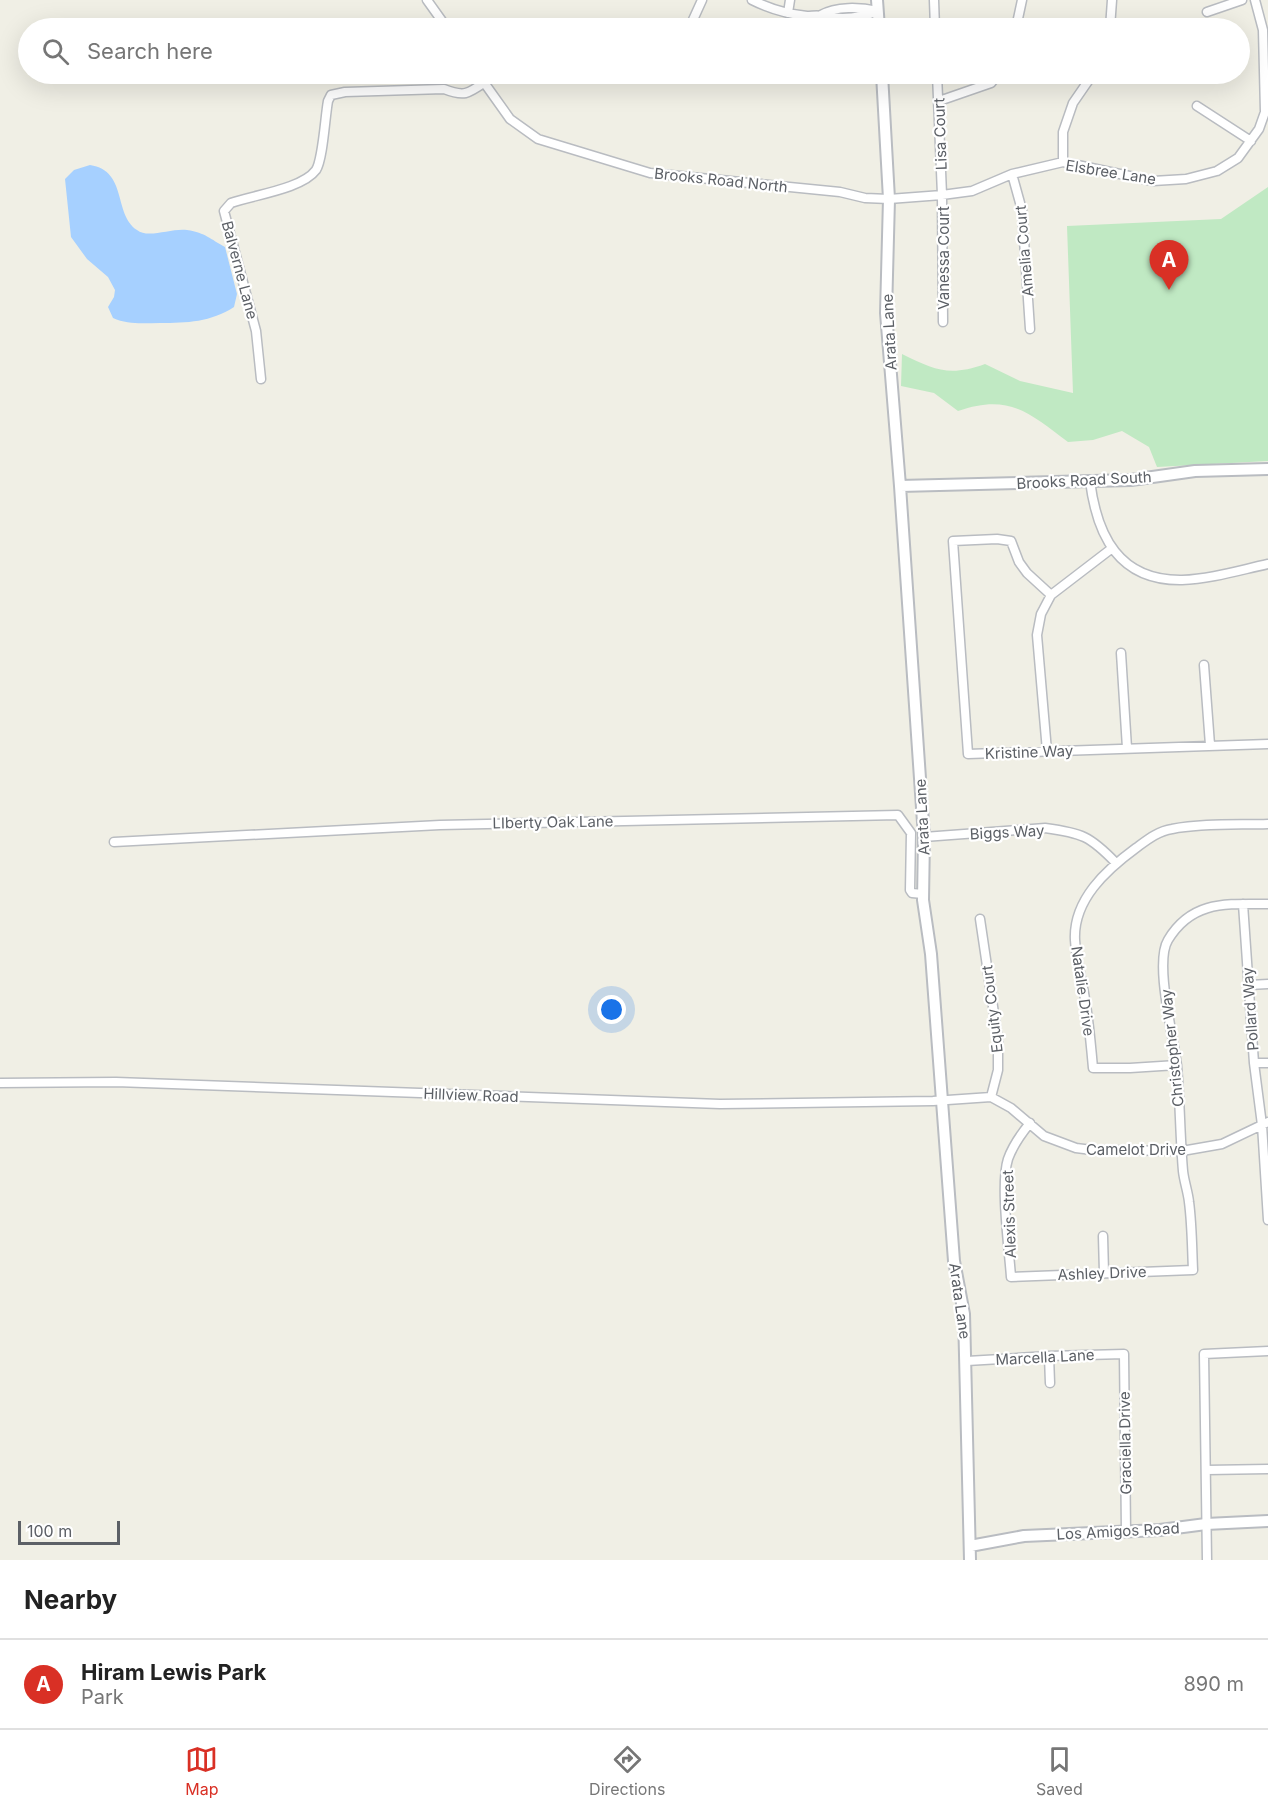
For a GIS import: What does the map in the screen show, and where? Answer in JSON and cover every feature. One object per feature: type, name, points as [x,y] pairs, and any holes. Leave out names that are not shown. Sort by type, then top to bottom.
[{"type":"street","points":[[427,0],[440,18]]},
{"type":"street","points":[[695,18],[702,0]]},
{"type":"street","points":[[752,0],[770,9],[788,13],[820,15],[828,18]]},
{"type":"street","points":[[788,13],[790,0]]},
{"type":"street","points":[[934,0],[935,18]]},
{"type":"street","points":[[1018,18],[1022,0]]},
{"type":"street","points":[[1111,18],[1112,0]]},
{"type":"street","points":[[1207,12],[1242,0]]},
{"type":"street","name":"Elsbree Lane","points":[[889,199],[972,191],[1012,174],[1063,162],[1153,181],[1186,179],[1217,171],[1238,158],[1259,129],[1265,112],[1263,30],[1255,0]]},
{"type":"street","points":[[846,18],[863,17],[878,5]]},
{"type":"street","name":"Balverne Lane","points":[[261,379],[256,331],[224,211],[231,203],[301,182],[316,170],[331,95],[345,92],[424,89],[444,89],[456,94],[469,94],[482,84]]},
{"type":"street","name":"Brooks Road North","points":[[486,84],[510,119],[538,139],[650,173],[889,199]]},
{"type":"street","name":"Arata Lane","points":[[883,84],[889,199],[886,313],[924,837],[923,894],[931,954],[954,1261],[964,1314],[967,1361],[970,1560]]},
{"type":"street","name":"Lisa Court","points":[[938,84],[942,195]]},
{"type":"street","points":[[939,101],[986,84]]},
{"type":"street","points":[[1063,162],[1063,132],[1073,103],[1086,84]]},
{"type":"street","points":[[1197,106],[1251,141]]},
{"type":"street","name":"Amelia Court","points":[[1012,174],[1022,210],[1030,329]]},
{"type":"street","name":"Vanessa Court","points":[[942,195],[943,322]]},
{"type":"street","name":"Brooks Road South","points":[[900,486],[1139,480],[1195,471],[1268,469]]},
{"type":"street","points":[[1090,481],[1093,505],[1111,549],[1129,565],[1152,575],[1180,580],[1208,578],[1268,564]]},
{"type":"street","name":"Kristine Way","points":[[1051,595],[1027,573],[1019,562],[1011,541],[997,539],[953,541],[968,754],[1268,744]]},
{"type":"street","points":[[1047,751],[1037,635],[1041,614],[1051,595],[1111,549]]},
{"type":"street","points":[[1120,653],[1127,748]]},
{"type":"street","points":[[1204,665],[1210,745]]},
{"type":"street","name":"LIberty Oak Lane","points":[[114,842],[440,825],[898,815],[911,833],[910,890],[912,893],[923,894]]},
{"type":"street","name":"Natalie Drive","points":[[1176,1065],[1093,1068],[1089,1021],[1075,939],[1082,906],[1091,890],[1116,862],[1151,837],[1169,829],[1268,824]]},
{"type":"street","name":"Biggs Way","points":[[924,837],[1045,828],[1084,835],[1098,844],[1116,862]]},
{"type":"street","name":"Pollard Way","points":[[1243,904],[1254,1064],[1265,1124],[1268,1220]]},
{"type":"street","name":"Christopher Way","points":[[1193,1270],[1189,1201],[1183,1174],[1176,1065],[1163,973],[1163,956],[1166,942],[1178,926],[1193,914],[1212,905],[1268,904]]},
{"type":"street","name":"Equity Court","points":[[980,920],[998,1040],[998,1070],[991,1097]]},
{"type":"street","points":[[1249,985],[1268,984]]},
{"type":"street","points":[[1254,1064],[1268,1063]]},
{"type":"street","name":"Hillview Road","points":[[0,1083],[116,1082],[720,1104],[941,1100]]},
{"type":"street","points":[[941,1100],[991,1097]]},
{"type":"street","name":"Camelot Drive","points":[[991,1097],[1011,1108],[1044,1136],[1076,1148],[1092,1150],[1182,1151],[1222,1144],[1265,1124]]},
{"type":"street","name":"Alexis Street","points":[[1011,1277],[1005,1185],[1007,1161],[1014,1144],[1030,1123]]},
{"type":"street","points":[[1103,1236],[1104,1273]]},
{"type":"street","name":"Ashley Drive","points":[[1011,1277],[1193,1270]]},
{"type":"street","points":[[1207,1560],[1204,1354],[1268,1351]]},
{"type":"street","name":"Marcella Lane","points":[[967,1361],[1124,1354]]},
{"type":"street","name":"Graciella Drive","points":[[1124,1354],[1126,1531]]},
{"type":"street","points":[[1049,1356],[1050,1383]]},
{"type":"street","points":[[1207,1470],[1268,1469]]},
{"type":"street","name":"Los Amigos Road","points":[[970,1546],[1024,1536],[1160,1530],[1206,1524],[1268,1521]]},
{"type":"green space","points":[[1268,187],[1268,461],[1157,467],[1149,447],[1122,431],[1093,440],[1068,442],[1042,422],[1018,409],[991,404],[958,411],[934,393],[901,386],[902,354],[942,370],[961,370],[985,364],[1020,381],[1073,393],[1067,226],[1221,219]]},
{"type":"water","points":[[90,165],[110,175],[125,214],[137,230],[147,234],[193,231],[225,247],[237,294],[234,307],[208,319],[189,322],[136,323],[113,318],[108,307],[115,290],[108,277],[87,259],[71,237],[65,179],[74,170]]},
{"type":"place","name":"Hiram Lewis Park","points":[[1169,290]]}]
